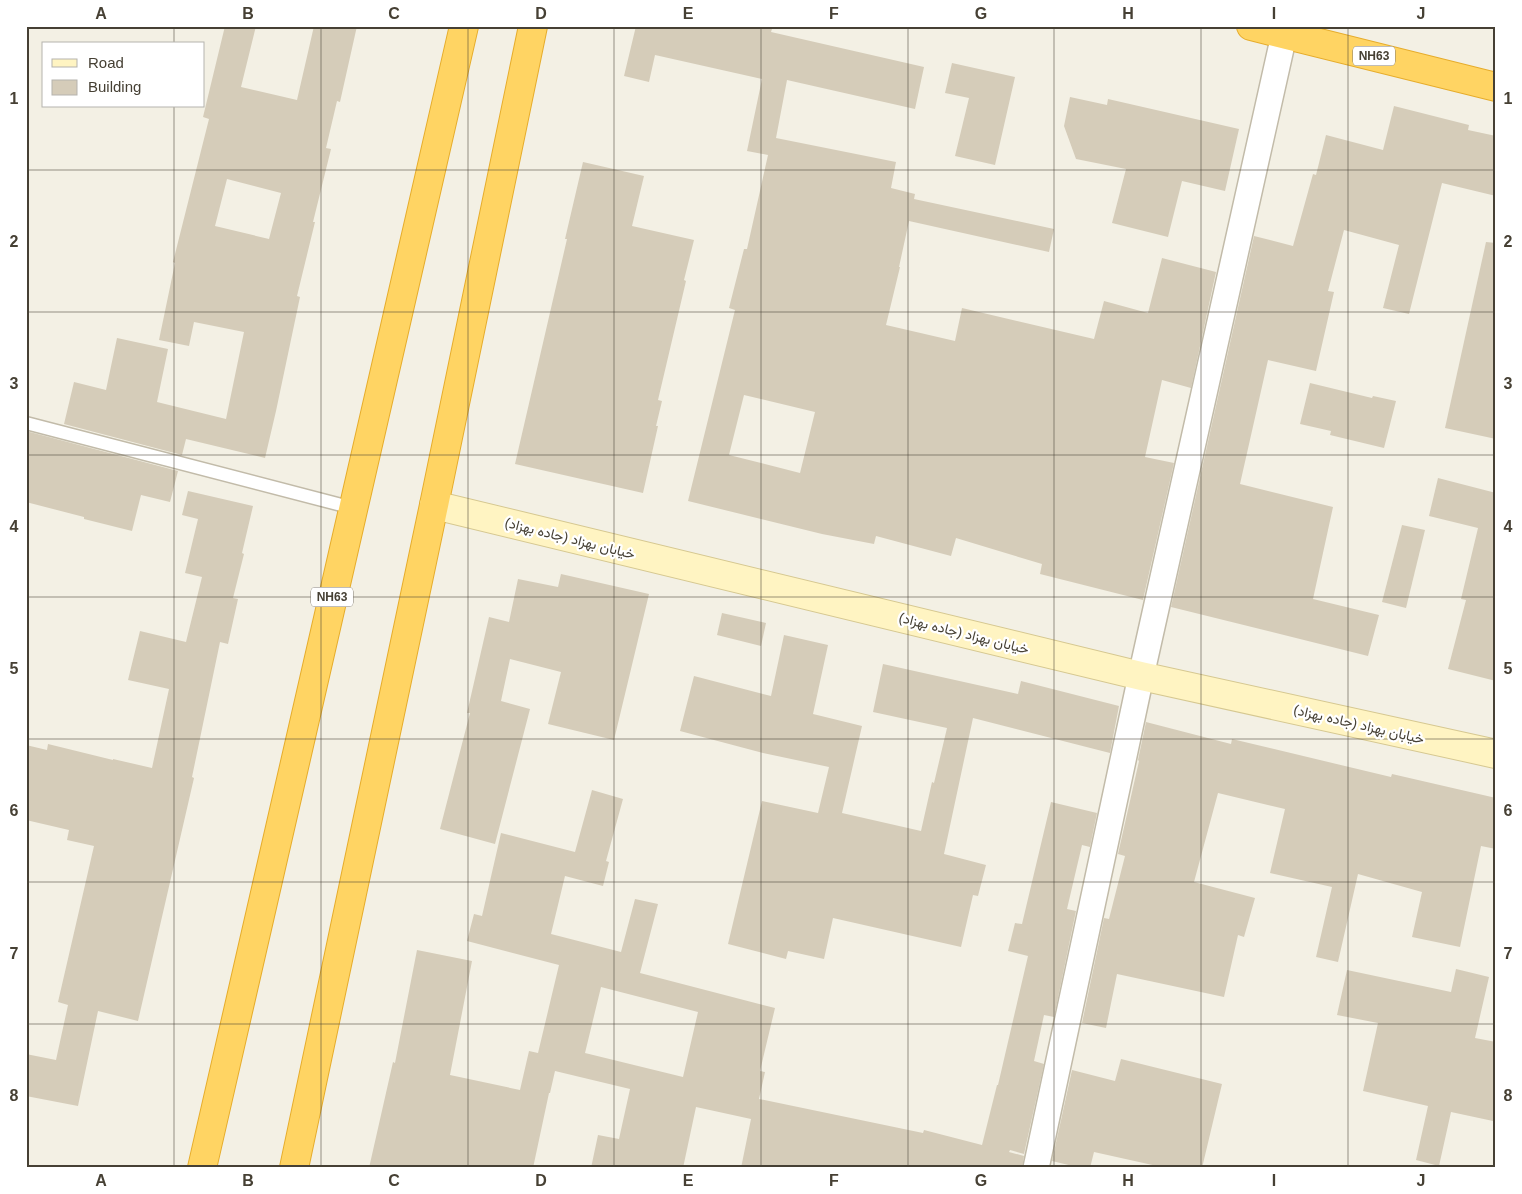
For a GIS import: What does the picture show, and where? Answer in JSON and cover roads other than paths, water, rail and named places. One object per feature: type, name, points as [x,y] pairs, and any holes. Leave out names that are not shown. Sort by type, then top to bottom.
[{"type":"highway","name":"NH63","points":[[202,1168],[464,26]]},
{"type":"highway","points":[[294,1168],[434,504],[532,26]]},
{"type":"highway","name":"NH63","points":[[1251,26],[1285,30],[1496,87]]},
{"type":"street","points":[[1036,1168],[1141,676],[1285,30]]},
{"type":"street","name":"خیابان بهزاد (جاده بهزاد)","points":[[434,504],[1141,676],[1496,754]]},
{"type":"lane","points":[[26,423],[353,508]]}]
